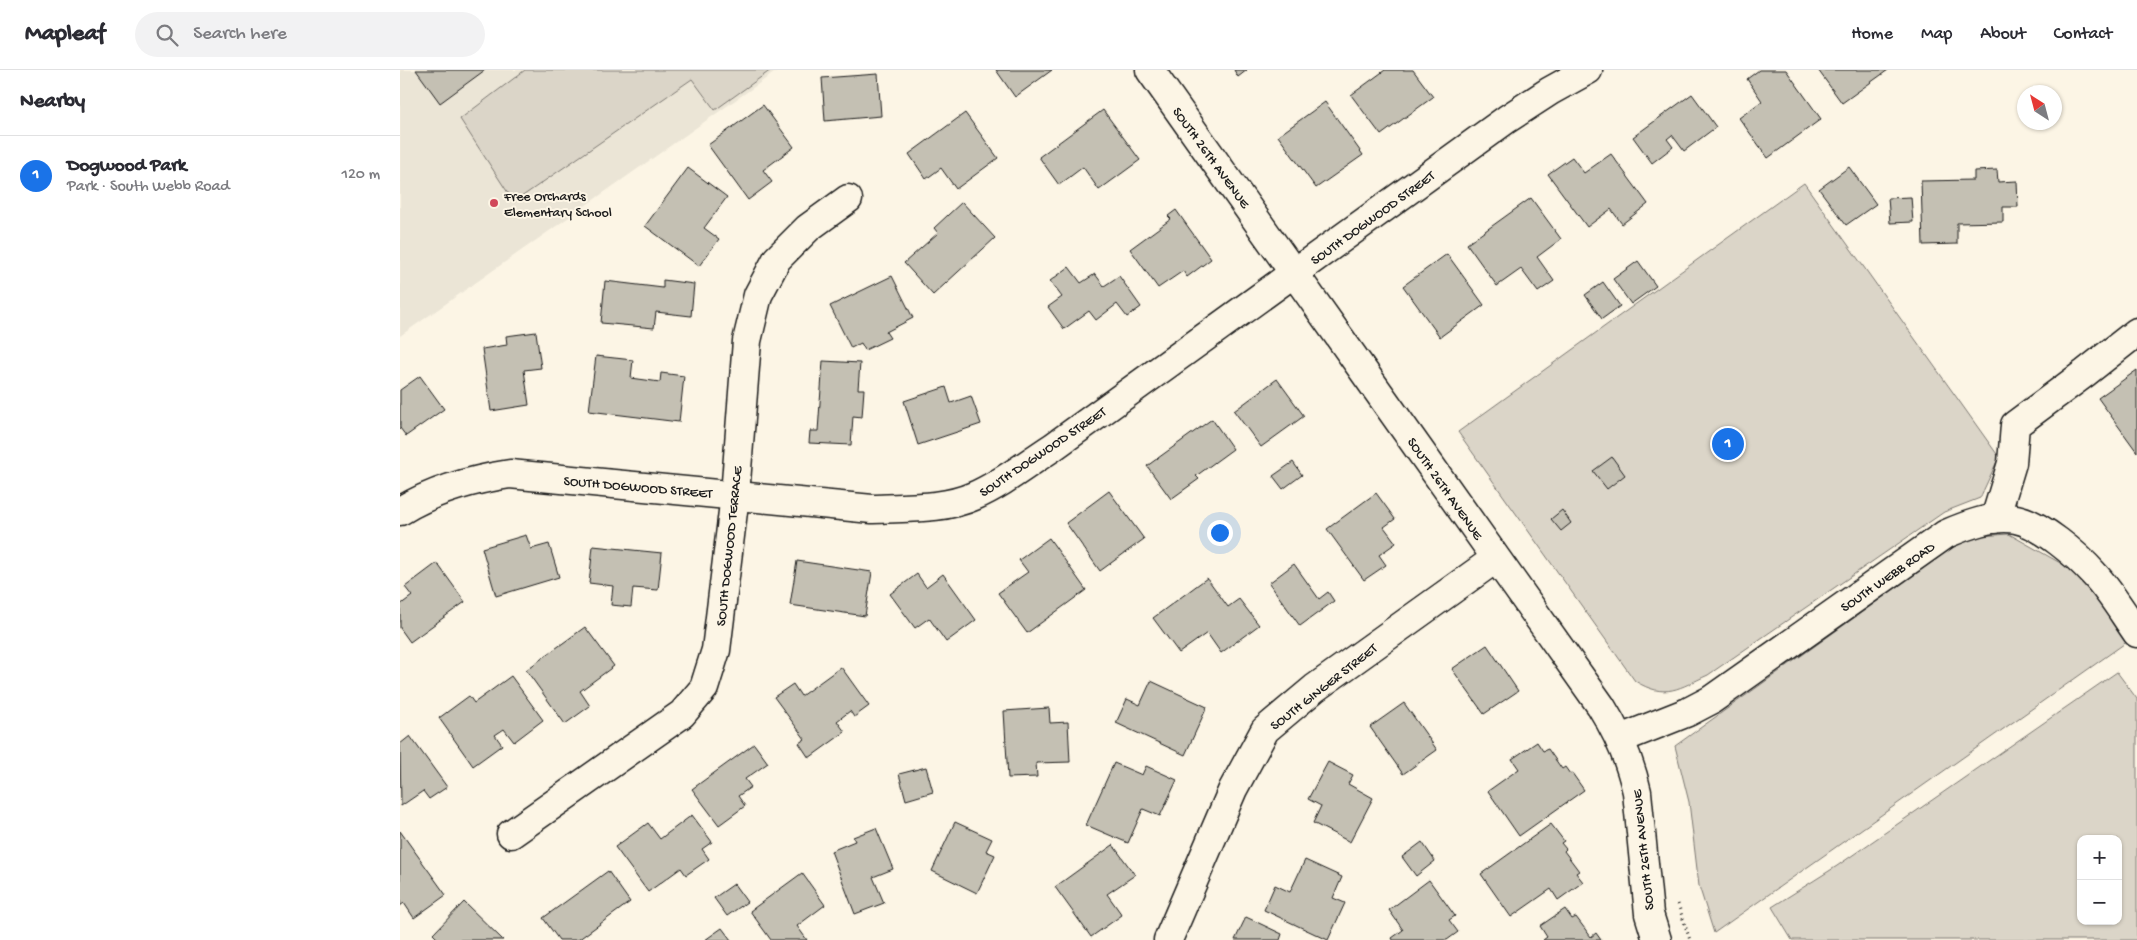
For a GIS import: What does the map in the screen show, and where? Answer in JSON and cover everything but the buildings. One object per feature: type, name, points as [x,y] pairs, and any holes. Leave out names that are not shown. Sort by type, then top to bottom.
[{"type":"street","name":"SOUTH 26TH AVENUE","points":[[1150,70],[1601,706],[1620,739],[1633,772],[1637,792],[1649,914],[1657,940]]},
{"type":"street","name":"SOUTH DOGWOOD STREET","points":[[400,511],[421,498],[452,486],[479,478],[510,474],[872,509],[951,503],[974,496],[996,484],[1053,446],[1507,119],[1550,91],[1588,70]]},
{"type":"street","name":"SOUTH DOGWOOD TERRACE","points":[[511,834],[682,714],[704,688],[716,650],[734,495],[746,341],[758,295],[777,259],[808,228],[848,199]]},
{"type":"street","points":[[1995,519],[2012,463],[2015,424],[2137,332]]},
{"type":"street","name":"SOUTH WEBB ROAD","points":[[1620,739],[1688,712],[1711,700],[1946,534],[1969,524],[1995,519],[2017,519],[2043,531],[2094,574],[2137,632]]},
{"type":"street","name":"SOUTH GINGER STREET","points":[[1168,940],[1233,789],[1265,730],[1315,688],[1495,558]]},
{"type":"shaded area","name":"Free Orchards Elementary School","points":[[400,70],[778,70],[400,336]]},
{"type":"shaded area","points":[[525,70],[771,70],[715,110],[692,79],[514,202],[460,119]]},
{"type":"shaded area","points":[[1804,183],[1999,457],[1980,498],[1944,512],[1708,675],[1680,688],[1664,691],[1655,690],[1635,681],[1458,432]]},
{"type":"shaded area","points":[[2009,534],[2078,573],[2131,639],[1714,933],[1699,886],[1689,802],[1675,746],[1967,537]]},
{"type":"shaded area","points":[[2117,672],[2137,699],[2137,940],[1792,940],[1772,907],[1837,866]]},
{"type":"place","name":"Free Orchards Elementary School","points":[[494,203]]},
{"type":"place","name":"Dogwood Park","points":[[1728,444]]}]
